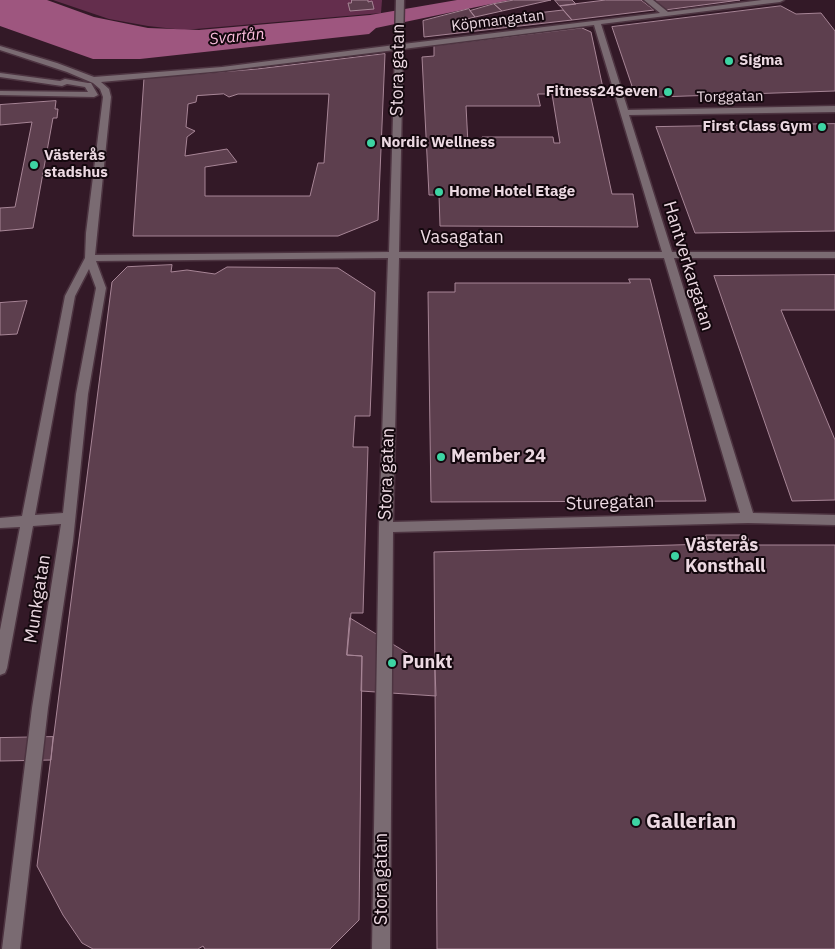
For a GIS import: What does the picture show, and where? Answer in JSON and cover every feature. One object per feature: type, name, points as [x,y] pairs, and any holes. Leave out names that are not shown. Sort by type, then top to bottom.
[{"type":"street","points":[[648,0],[667,14]]},
{"type":"street","name":"Köpmangatan","points":[[93,80],[222,69],[780,0]]},
{"type":"street","name":"Stora gatan","points":[[381,949],[386,527],[395,255],[400,4]]},
{"type":"street","name":"Hantverkargatan","points":[[597,24],[748,518]]},
{"type":"street","points":[[0,48],[93,80]]},
{"type":"street","points":[[0,75],[62,84],[65,81],[88,85],[94,96],[0,93]]},
{"type":"street","name":"Munkgatan","points":[[11,949],[40,708],[68,518],[82,394],[101,288],[90,258],[91,233],[107,97],[106,91],[102,86],[93,80]]},
{"type":"street","name":"Torggatan","points":[[625,113],[835,109]]},
{"type":"street","name":"Vasagatan","points":[[90,258],[395,255],[835,255]]},
{"type":"street","name":"Munkgatan","points":[[0,668],[70,296],[90,258]]},
{"type":"street","points":[[0,523],[68,518]]},
{"type":"street","name":"Sturegatan","points":[[386,527],[748,518],[835,520]]},
{"type":"shaded area","points":[[53,0],[382,0],[381,13],[184,30],[109,19]]},
{"type":"water","name":"Svartån","points":[[0,0],[47,0],[94,17],[148,28],[199,30],[370,15],[457,0],[510,0],[376,28],[369,34],[140,59],[93,59],[0,26]]},
{"type":"building","points":[[352,0],[372,1],[374,9],[350,11],[348,3],[351,3]]},
{"type":"building","points":[[514,0],[551,0],[502,11],[494,4]]},
{"type":"building","points":[[555,0],[572,0],[576,4],[560,6]]},
{"type":"building","points":[[606,0],[641,0],[654,10],[572,20],[560,6]]},
{"type":"building","points":[[652,0],[740,0],[665,10]]},
{"type":"building","points":[[494,4],[502,11],[475,17],[470,11]]},
{"type":"building","name":"Sigma","points":[[781,6],[796,14],[821,13],[835,31],[835,91],[657,97],[656,95],[635,95],[612,27]]},
{"type":"building","points":[[469,9],[475,17],[451,23],[563,10],[572,20],[424,37],[423,21]]},
{"type":"building","points":[[582,28],[591,32],[604,93],[590,93],[612,194],[633,194],[638,227],[440,226],[439,195],[429,195],[422,57],[434,56],[434,46]],"holes":[[[538,94],[552,94],[560,143],[554,143],[553,137],[482,137],[482,142],[487,142],[487,144],[468,144],[466,106],[540,106]]]},
{"type":"building","points":[[385,54],[378,220],[338,236],[133,236],[144,78],[257,69]],"holes":[[[224,94],[229,97],[238,94],[329,94],[324,163],[318,163],[310,196],[205,196],[205,167],[237,162],[227,149],[185,156],[187,137],[195,131],[186,127],[188,104],[196,102],[197,96]]]},
{"type":"building","name":"Västerås stadshus","points":[[56,101],[55,109],[58,109],[57,118],[53,118],[33,228],[0,231],[0,208],[15,207],[32,122],[0,125],[0,105]]},
{"type":"building","points":[[835,124],[835,231],[695,233],[656,127]]},
{"type":"building","name":"Punkt","points":[[172,265],[171,272],[187,270],[215,274],[227,267],[338,268],[375,292],[370,416],[355,416],[353,447],[368,447],[363,613],[351,613],[347,655],[362,656],[359,920],[330,949],[205,949],[203,946],[198,949],[93,949],[82,943],[63,915],[37,866],[112,282],[127,267]]},
{"type":"building","points":[[835,275],[835,310],[781,310],[835,440],[835,500],[792,501],[714,276]]},
{"type":"building","points":[[629,279],[650,279],[706,501],[431,502],[428,292],[455,292],[455,283],[630,283]]},
{"type":"building","points":[[27,301],[17,334],[0,335],[0,303]]},
{"type":"building","name":"Gallerian","points":[[706,535],[747,535],[750,545],[835,545],[835,949],[437,949],[434,552],[708,544]]},
{"type":"building","name":"Punkt","points":[[350,618],[435,670],[436,696],[361,691],[362,656],[347,655]]},
{"type":"building","points":[[53,737],[51,760],[0,761],[0,738]]},
{"type":"place","name":"Sigma","points":[[729,61]]},
{"type":"place","name":"Fitness24Seven","points":[[668,92]]},
{"type":"place","name":"First Class Gym","points":[[822,127]]},
{"type":"place","name":"Nordic Wellness","points":[[371,143]]},
{"type":"place","name":"Västerås stadshus","points":[[34,165]]},
{"type":"place","name":"Home Hotel Etage","points":[[439,192]]},
{"type":"place","name":"Member 24","points":[[441,457]]},
{"type":"place","name":"Västerås Konsthall","points":[[675,556]]},
{"type":"place","name":"Punkt","points":[[392,663]]},
{"type":"place","name":"Gallerian","points":[[636,822]]}]
